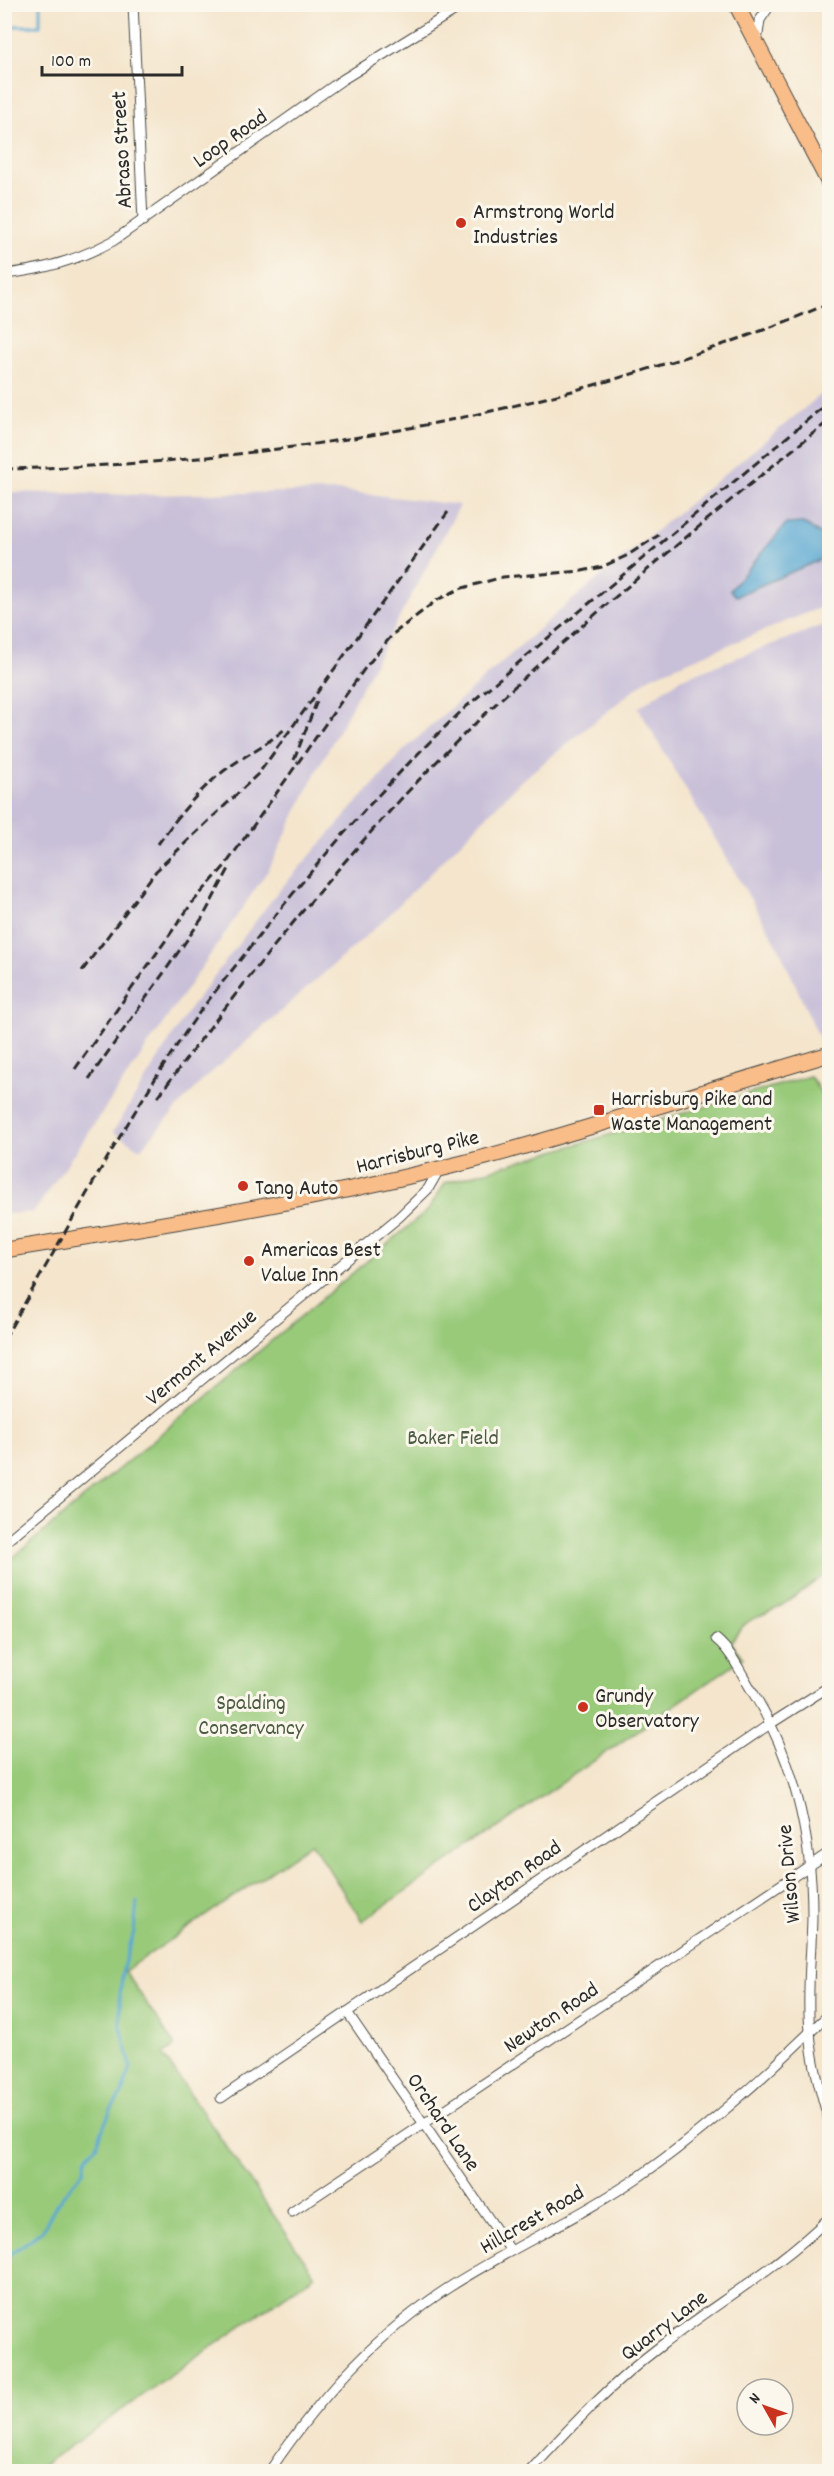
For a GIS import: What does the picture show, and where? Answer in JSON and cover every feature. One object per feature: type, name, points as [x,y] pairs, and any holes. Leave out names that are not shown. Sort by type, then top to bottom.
[{"type":"main road","points":[[736,4],[830,184]]},
{"type":"main road","name":"Harrisburg Pike","points":[[4,1250],[255,1208],[440,1168],[584,1129],[830,1054]]},
{"type":"street","name":"Abraso Street","points":[[133,4],[143,221]]},
{"type":"street","name":"Loop Road","points":[[4,274],[51,267],[78,258],[113,241],[342,80],[465,4]]},
{"type":"street","points":[[757,45],[760,20],[771,4]]},
{"type":"street","name":"Vermont Avenue","points":[[4,1543],[399,1217],[428,1189],[440,1168]]},
{"type":"street","name":"Wilson Drive","points":[[716,1638],[725,1647],[756,1696],[770,1724],[793,1781],[805,1831],[810,1864],[812,1915],[808,2006],[810,2031],[814,2069],[830,2124]]},
{"type":"street","name":"Clayton Road","points":[[221,2098],[770,1724],[830,1686]]},
{"type":"street","name":"Newton Road","points":[[292,2212],[830,1852]]},
{"type":"street","name":"Orchard Lane","points":[[347,2012],[511,2251]]},
{"type":"street","name":"Hillcrest Road","points":[[269,2472],[307,2417],[340,2379],[390,2331],[448,2288],[608,2197],[676,2150],[744,2094],[830,2014]]},
{"type":"street","name":"Quarry Lane","points":[[529,2472],[596,2403],[659,2347],[765,2273],[830,2217]]},
{"type":"shaded area","points":[[829,388],[829,604],[650,677],[521,781],[383,921],[204,1079],[140,1149],[113,1132],[188,1011],[276,894],[404,750],[560,610]]},
{"type":"shaded area","points":[[341,491],[460,505],[314,776],[269,869],[34,1212],[5,1214],[5,492],[145,495]]},
{"type":"shaded area","points":[[829,623],[830,1040],[821,1042],[777,944],[638,708],[680,679]]},
{"type":"green space","points":[[810,1076],[830,1107],[829,1572],[779,1607],[742,1627],[731,1642],[743,1658],[362,1921],[312,1843],[125,1971],[175,2046],[163,2055],[315,2275],[33,2472],[5,2471],[5,1564],[428,1210],[445,1183]]},
{"type":"water","points":[[803,523],[829,540],[829,556],[736,596],[730,590],[786,524]]},
{"type":"waterway","points":[[4,26],[40,26],[40,4]]},
{"type":"waterway","points":[[4,2259],[42,2231],[57,2203],[84,2170],[86,2158],[96,2147],[110,2111],[122,2093],[131,2067],[120,2023],[120,1995],[123,1968],[134,1932],[137,1902]]},
{"type":"railway","points":[[4,469],[166,461],[247,453],[406,429],[564,393],[642,371],[713,348],[830,303]]},
{"type":"railway","points":[[4,1339],[119,1137],[168,1058],[216,990],[356,819],[467,706],[830,401]]},
{"type":"railway","points":[[158,1097],[250,976],[314,898],[380,822],[445,753],[509,691],[609,602],[830,420]]},
{"type":"railway","points":[[82,971],[156,871],[259,773],[448,512]]},
{"type":"railway","points":[[75,1069],[192,903],[224,867],[365,668],[393,634],[437,600],[459,589],[503,577],[582,571],[602,567],[628,555],[659,535]]},
{"type":"railway","points":[[294,760],[317,701]]},
{"type":"railway","points":[[158,844],[211,781],[285,729]]},
{"type":"railway","points":[[89,1079],[203,917],[230,867]]},
{"type":"place","name":"Armstrong World Industries","points":[[461,223]]},
{"type":"place","name":"Harrisburg Pike and Waste Management","points":[[599,1110]]},
{"type":"place","name":"Tang Auto","points":[[243,1186]]},
{"type":"place","name":"Americas Best Value Inn","points":[[249,1261]]},
{"type":"place","name":"Grundy Observatory","points":[[583,1707]]},
{"type":"park label","name":"Baker Field","points":[[453,1436]]},
{"type":"park label","name":"Spalding Conservancy","points":[[251,1714]]}]
